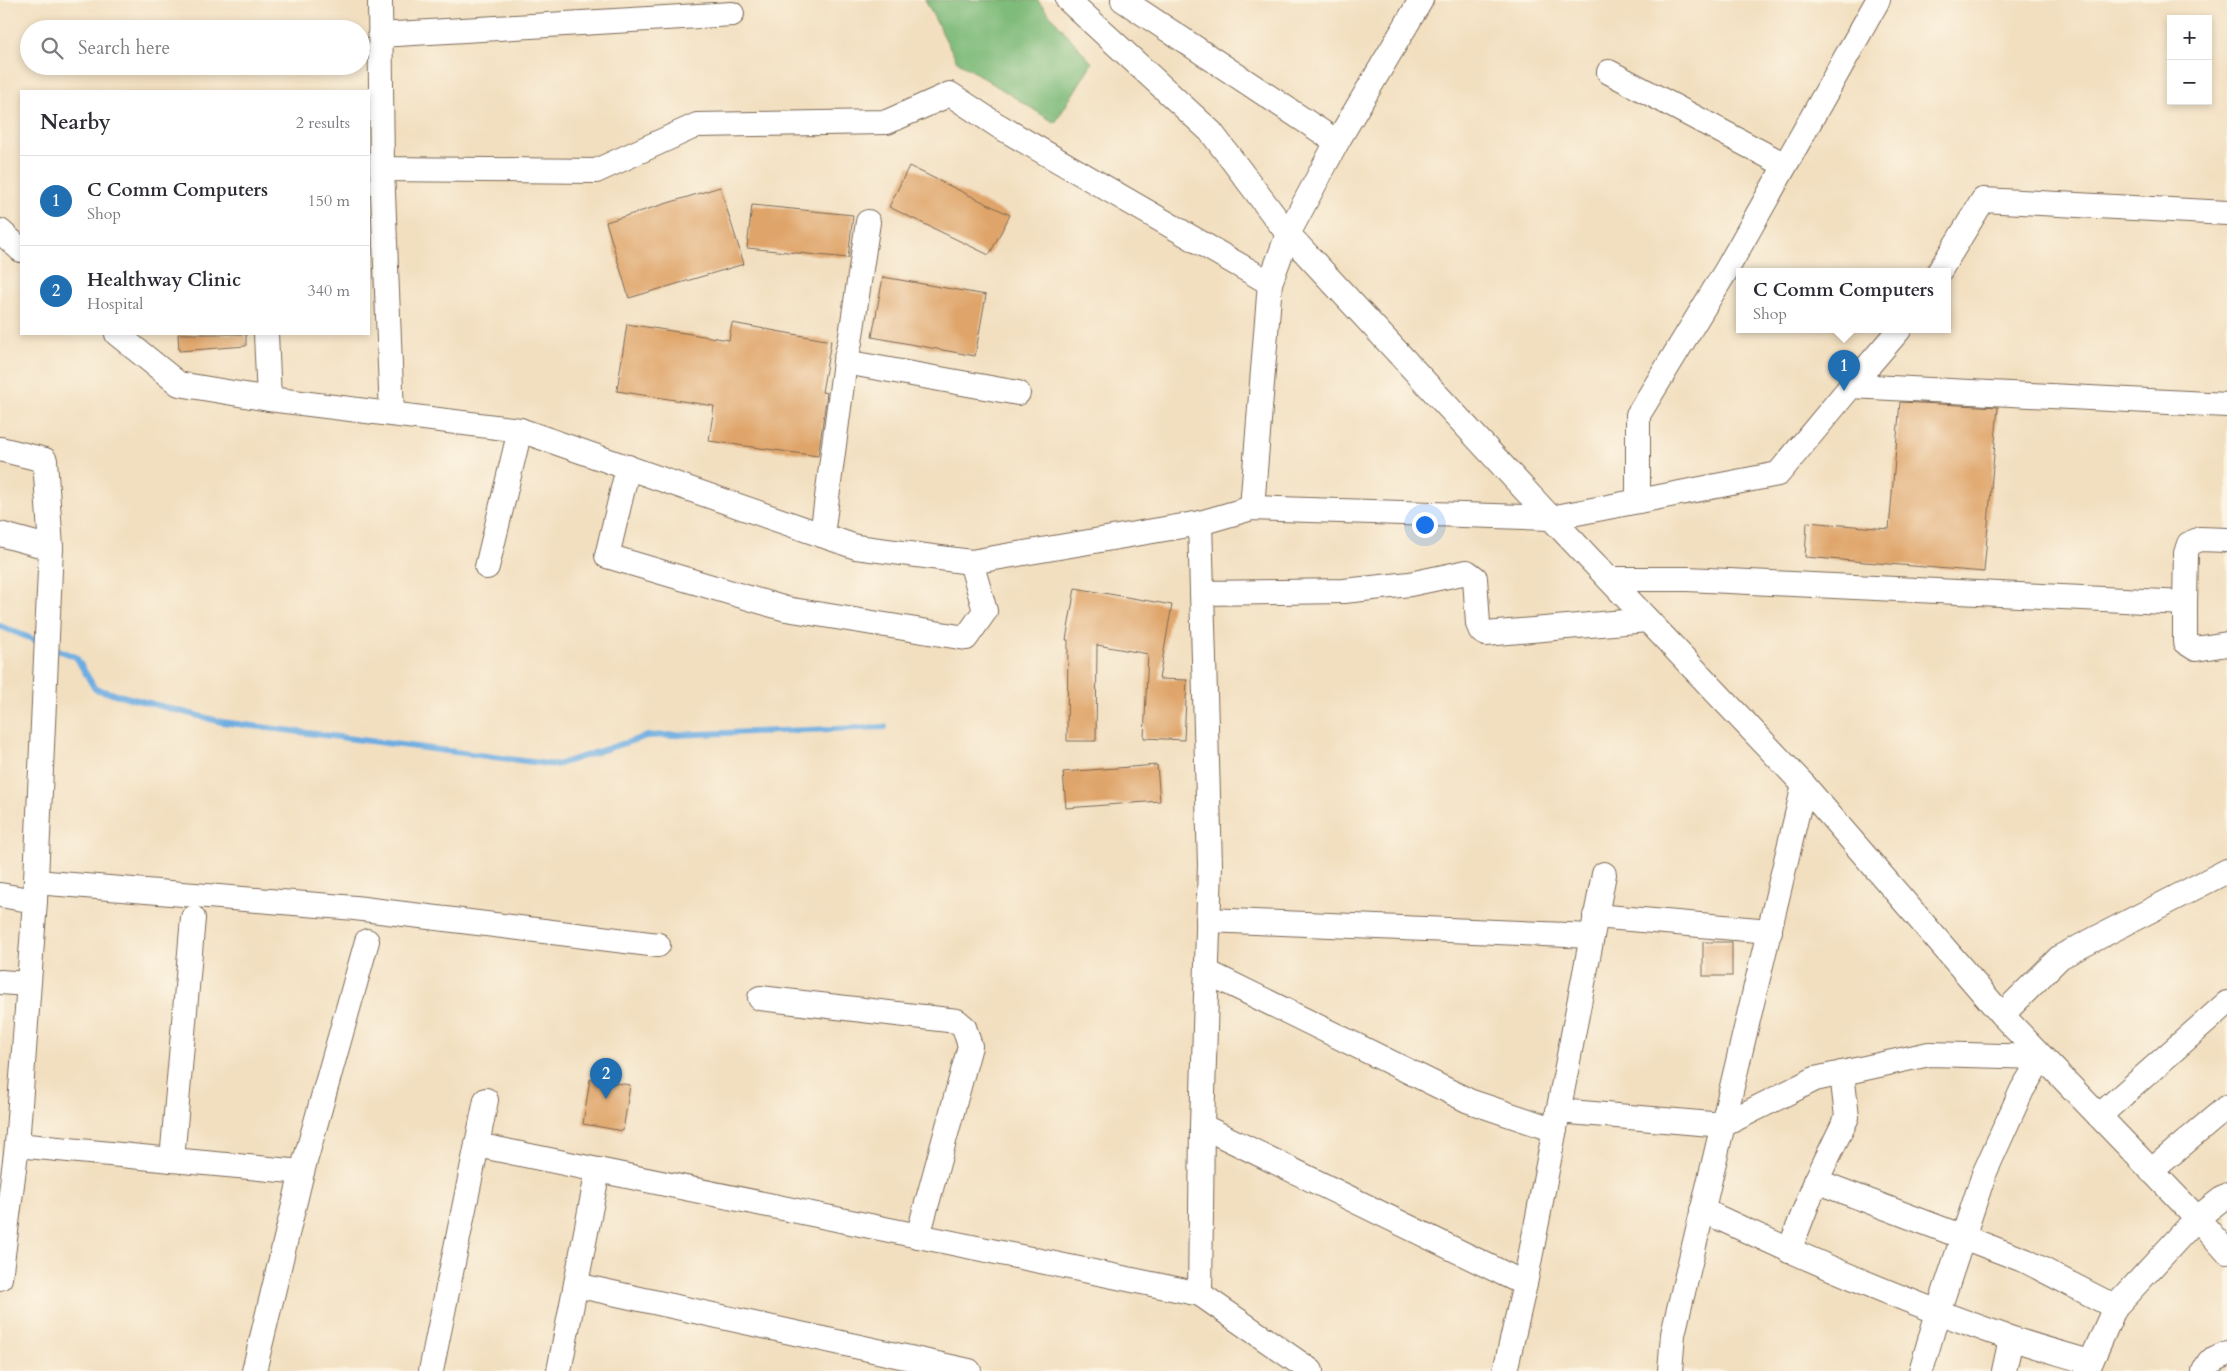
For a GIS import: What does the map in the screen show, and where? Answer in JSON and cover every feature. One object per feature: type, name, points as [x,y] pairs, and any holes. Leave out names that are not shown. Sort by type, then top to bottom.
[{"type":"street","points":[[380,0],[382,168],[392,414]]},
{"type":"street","points":[[1068,0],[1211,132],[1288,234],[1551,518],[1804,785],[2002,1015],[2197,1218],[2227,1252]]},
{"type":"street","points":[[1123,0],[1337,142]]},
{"type":"street","points":[[1252,508],[1270,283],[1288,234],[1337,142],[1421,0]]},
{"type":"street","points":[[1638,501],[1638,415],[1727,270],[1878,0]]},
{"type":"street","points":[[380,35],[732,14]]},
{"type":"street","points":[[1609,72],[1785,165]]},
{"type":"street","points":[[382,168],[596,171],[697,125],[887,122],[950,94],[997,125],[1270,283]]},
{"type":"street","points":[[1941,268],[1983,200],[2227,213]]},
{"type":"street","points":[[822,535],[845,362],[850,342],[868,222]]},
{"type":"street","points":[[0,231],[20,249]]},
{"type":"street","points":[[118,335],[179,384],[269,399],[520,430],[856,546],[970,562],[1200,523],[1252,508],[1551,518],[1778,474],[1896,333]]},
{"type":"street","points":[[266,335],[269,399]]},
{"type":"street","points":[[845,362],[1018,393]]},
{"type":"street","points":[[1851,386],[2227,405]]},
{"type":"street","points":[[487,567],[520,430]]},
{"type":"street","points":[[0,449],[45,460],[51,548],[36,891],[17,1144],[3,1222],[0,1278]]},
{"type":"street","points":[[628,467],[607,556],[786,609],[966,638],[985,611],[970,562]]},
{"type":"street","points":[[1200,523],[1210,864],[1202,1126],[1200,1294]]},
{"type":"street","points":[[0,534],[51,548]]},
{"type":"street","points":[[2227,540],[2200,539],[2189,544],[2186,554],[2185,603],[2185,642],[2196,649],[2227,644]]},
{"type":"street","points":[[1202,593],[1344,591],[1410,584],[1467,572],[1475,578],[1478,624],[1480,631],[1486,634],[1647,620]]},
{"type":"street","points":[[1609,579],[1687,579],[2185,603]]},
{"type":"street","points":[[1670,1371],[1673,1334],[1804,785]]},
{"type":"street","points":[[2002,1015],[2060,957],[2227,871]]},
{"type":"street","points":[[1505,1371],[1525,1284],[1604,874]]},
{"type":"street","points":[[0,895],[36,891],[356,908],[658,945]]},
{"type":"street","points":[[172,1160],[193,918]]},
{"type":"street","points":[[1208,920],[1594,926],[1770,931]]},
{"type":"street","points":[[254,1371],[302,1172],[367,941]]},
{"type":"street","points":[[1207,972],[1469,1101],[1557,1120],[1723,1125],[1815,1079],[1929,1054],[2042,1057]]},
{"type":"street","points":[[0,982],[28,984]]},
{"type":"street","points":[[760,998],[957,1020],[964,1027],[970,1046],[918,1236]]},
{"type":"street","points":[[2099,1116],[2227,1003]]},
{"type":"street","points":[[1921,1371],[1938,1312],[1984,1174],[2022,1090],[2042,1057]]},
{"type":"street","points":[[1789,1251],[1816,1181],[1847,1118],[1842,1073]]},
{"type":"street","points":[[431,1371],[486,1100]]},
{"type":"street","points":[[2151,1171],[2227,1107]]},
{"type":"street","points":[[1202,1126],[1525,1284]]},
{"type":"street","points":[[17,1144],[302,1172]]},
{"type":"street","points":[[477,1145],[1200,1294],[1311,1371]]},
{"type":"street","points":[[560,1371],[598,1170]]},
{"type":"street","points":[[1816,1181],[2026,1261],[2115,1307]]},
{"type":"street","points":[[1702,1210],[1789,1251],[1938,1312],[2088,1366],[2115,1307],[2197,1218],[2227,1195]]},
{"type":"street","points":[[576,1285],[969,1371]]},
{"type":"street","points":[[2004,1371],[2011,1339]]},
{"type":"street","points":[[2204,1371],[2209,1362],[2227,1354]]},
{"type":"green space","points":[[925,0],[1037,0],[1092,63],[1055,123],[957,61]]},
{"type":"building","points":[[909,166],[1010,215],[989,255],[889,207]]},
{"type":"building","points":[[720,187],[744,264],[629,298],[606,222]]},
{"type":"building","points":[[752,205],[853,215],[848,258],[747,248]]},
{"type":"building","points":[[883,277],[986,295],[975,356],[872,337]]},
{"type":"building","points":[[732,323],[831,341],[822,392],[827,393],[818,456],[709,441],[714,406],[617,391],[627,324],[729,340]]},
{"type":"building","points":[[178,335],[246,335],[246,346],[179,351]]},
{"type":"building","points":[[1900,402],[1998,407],[1984,572],[1805,557],[1807,522],[1889,529]]},
{"type":"building","points":[[1075,588],[1172,605],[1159,679],[1187,680],[1184,740],[1144,738],[1148,654],[1097,645],[1096,741],[1067,741],[1068,640],[1066,640]]},
{"type":"building","points":[[1157,765],[1160,801],[1066,808],[1063,772]]},
{"type":"building","points":[[1703,942],[1732,942],[1732,976],[1703,976]]},
{"type":"building","points":[[590,1079],[630,1085],[623,1131],[583,1124]]},
{"type":"waterway","points":[[0,626],[42,643]]},
{"type":"waterway","points":[[51,647],[76,657],[95,689],[222,722],[556,765],[647,736],[885,727]]},
{"type":"place","name":"C Comm Computers","points":[[1844,391]]},
{"type":"place","name":"Healthway Clinic","points":[[606,1099]]}]
